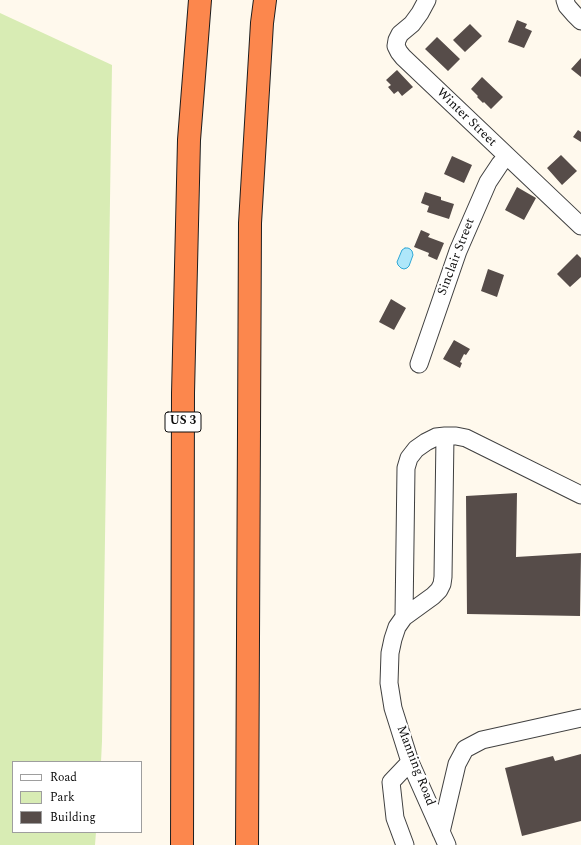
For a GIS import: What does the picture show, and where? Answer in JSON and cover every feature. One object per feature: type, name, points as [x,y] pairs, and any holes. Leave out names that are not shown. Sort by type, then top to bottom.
[{"type":"highway","name":"US 3","points":[[182,845],[184,370],[189,140],[200,0]]},
{"type":"highway","points":[[247,845],[250,223],[262,23],[265,0]]},
{"type":"street","name":"Winter Street","points":[[427,0],[412,24],[400,34],[396,46],[399,52],[581,226]]},
{"type":"street","points":[[565,0],[574,14],[581,21]]},
{"type":"street","name":"Sinclair Street","points":[[420,364],[460,244],[488,182],[507,156]]},
{"type":"street","points":[[404,617],[406,468],[409,458],[416,449],[426,442],[436,437],[446,436],[466,438],[581,494]]},
{"type":"street","points":[[404,617],[434,596],[442,584],[446,436]]},
{"type":"street","name":"Manning Road","points":[[404,617],[397,627],[390,653],[389,683],[393,708],[410,762],[444,839]]},
{"type":"street","points":[[444,839],[457,764],[465,749],[482,740],[581,718]]},
{"type":"street","points":[[405,845],[395,818],[391,782],[410,762]]},
{"type":"green space","points":[[0,13],[112,65],[101,761],[12,761],[12,833],[96,833],[95,845],[0,845]]},
{"type":"water","points":[[405,248],[410,249],[413,255],[409,266],[404,269],[398,265],[397,262],[402,250]]},
{"type":"building","points":[[517,20],[527,24],[525,28],[532,31],[524,48],[508,42]]},
{"type":"building","points":[[470,24],[482,36],[465,52],[453,40]]},
{"type":"building","points":[[437,37],[460,59],[448,71],[425,49]]},
{"type":"building","points":[[581,58],[581,77],[571,69]]},
{"type":"building","points":[[397,70],[413,87],[402,96],[398,91],[394,94],[388,87],[391,85],[386,80]]},
{"type":"building","points":[[482,77],[503,97],[491,109],[477,97],[478,96],[471,89]]},
{"type":"building","points":[[578,130],[581,132],[581,142],[573,137]]},
{"type":"building","points":[[561,155],[577,171],[562,185],[547,168]]},
{"type":"building","points":[[452,156],[472,165],[464,183],[444,174]]},
{"type":"building","points":[[517,187],[536,198],[524,220],[505,210]]},
{"type":"building","points":[[425,192],[441,197],[441,200],[454,204],[449,219],[427,212],[429,206],[421,203]]},
{"type":"building","points":[[421,230],[430,234],[428,237],[444,243],[437,260],[428,256],[429,253],[414,247]]},
{"type":"building","points":[[577,254],[581,258],[581,277],[570,287],[557,274]]},
{"type":"building","points":[[488,269],[504,275],[497,297],[481,291]]},
{"type":"building","points":[[391,299],[406,308],[394,330],[379,322]]},
{"type":"building","points":[[454,340],[470,349],[466,355],[464,354],[460,362],[462,363],[460,368],[443,359]]},
{"type":"building","points":[[517,493],[516,557],[581,553],[580,616],[467,614],[466,496]]},
{"type":"building","points":[[581,754],[581,821],[522,836],[505,768],[553,756],[555,761]]}]
